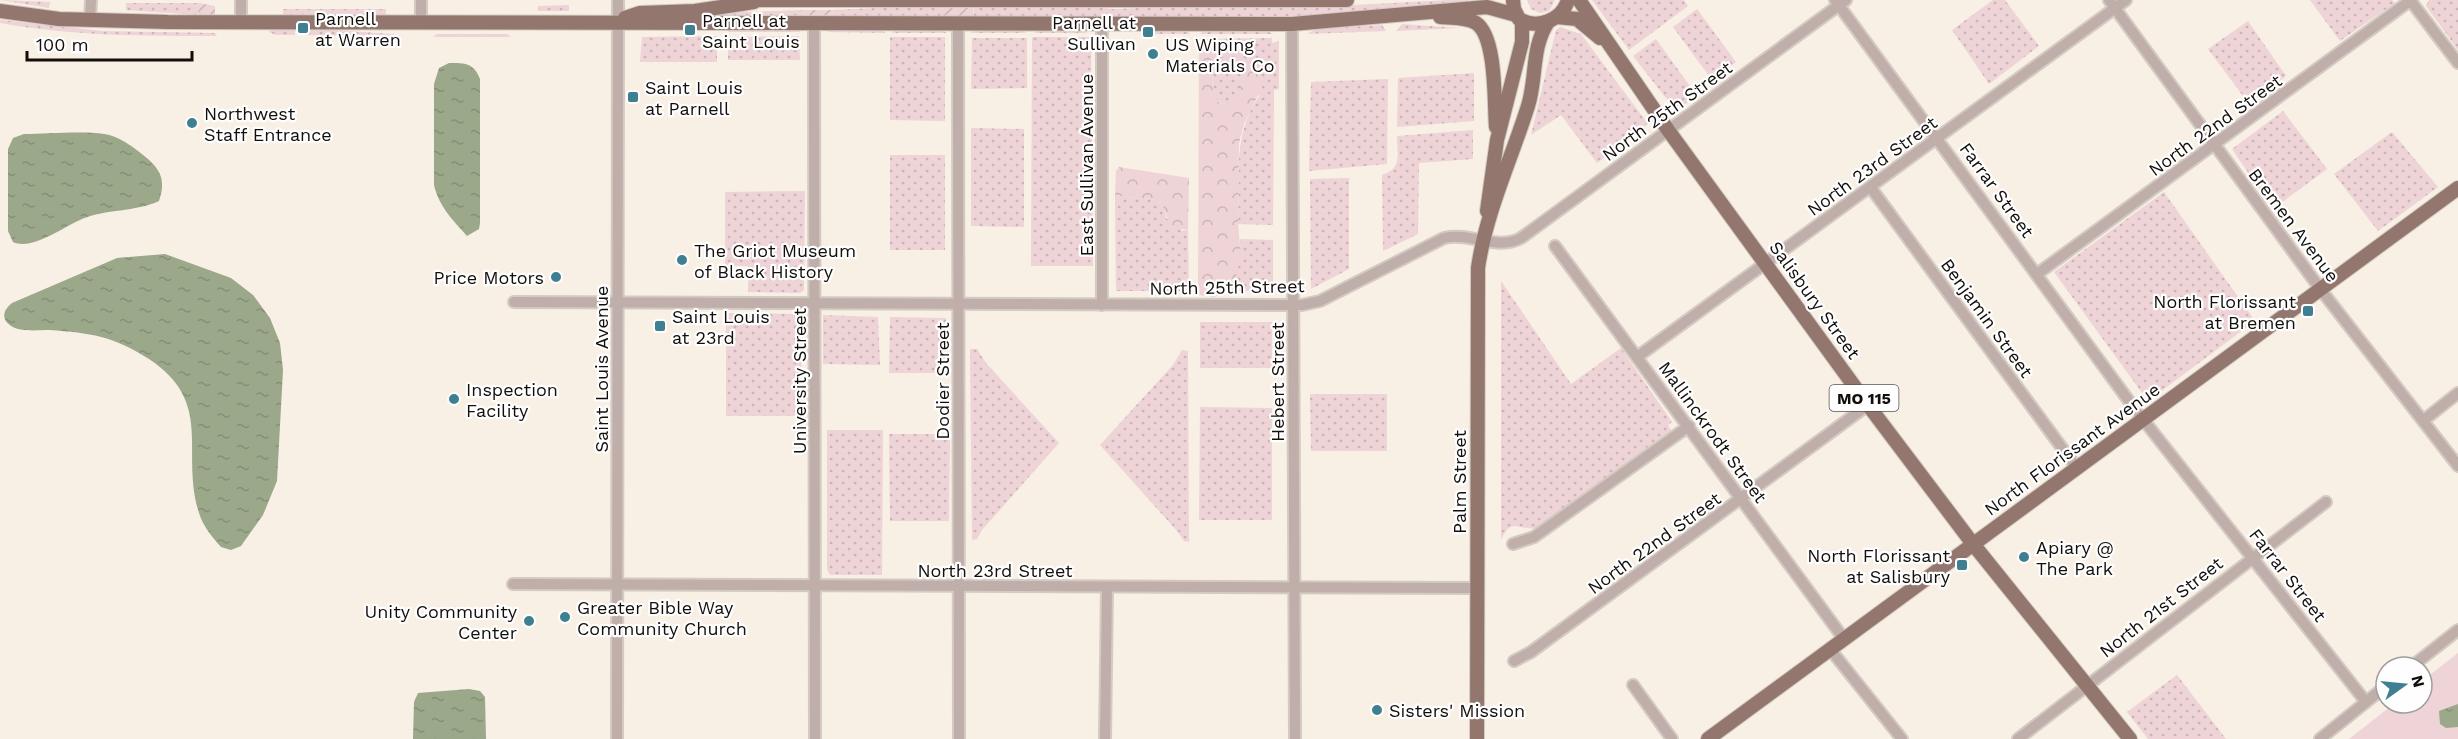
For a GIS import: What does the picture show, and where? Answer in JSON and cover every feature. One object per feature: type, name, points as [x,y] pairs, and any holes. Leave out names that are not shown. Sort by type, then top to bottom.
[{"type":"main road","points":[[745,0],[1347,0]]},
{"type":"main road","points":[[618,23],[640,13],[695,11],[760,0]]},
{"type":"main road","points":[[1485,232],[1487,199],[1497,140],[1522,42],[1519,18],[1513,0]]},
{"type":"main road","points":[[1485,232],[1528,106],[1537,43],[1552,19],[1568,0]]},
{"type":"main road","name":"Salisbury Street","points":[[1579,0],[1668,130],[1868,405],[1973,544],[2130,739]]},
{"type":"main road","name":"Salisbury Street","points":[[1408,15],[1487,7],[1534,24],[1569,17],[1583,22],[1610,48]]},
{"type":"main road","points":[[0,11],[90,21],[241,22],[1292,24],[1408,15],[1464,19],[1476,23],[1483,30],[1491,57],[1497,140]]},
{"type":"main road","name":"North Florissant Avenue","points":[[1708,739],[2076,467],[2140,416],[2321,290],[2458,188]]},
{"type":"main road","name":"Palm Street","points":[[1477,739],[1478,282],[1485,232]]},
{"type":"street","points":[[90,21],[91,0]]},
{"type":"street","points":[[241,22],[242,0]]},
{"type":"street","points":[[421,0],[421,22]]},
{"type":"street","name":"Saint Louis Avenue","points":[[617,739],[618,0]]},
{"type":"street","name":"North 23rd Street","points":[[1637,357],[1939,138],[2112,4],[2126,0]]},
{"type":"street","points":[[2411,0],[2458,63]]},
{"type":"street","name":"North 22nd Street","points":[[2037,274],[2215,146],[2411,0]]},
{"type":"street","name":"North 25th Street","points":[[514,302],[1293,305],[1320,301],[1444,238],[1485,232],[1509,243],[1521,238],[1840,2]]},
{"type":"street","name":"Farrar Street","points":[[1840,2],[2129,401]]},
{"type":"street","name":"Bremen Avenue","points":[[2112,4],[2321,290],[2458,466]]},
{"type":"street","name":"Dodier Street","points":[[958,23],[959,739]]},
{"type":"street","name":"University Street","points":[[814,24],[815,739]]},
{"type":"street","name":"East Sullivan Avenue","points":[[1102,24],[1102,305]]},
{"type":"street","name":"Hebert Street","points":[[1292,24],[1295,739]]},
{"type":"street","name":"Benjamin Street","points":[[1871,188],[2076,467]]},
{"type":"street","name":"Mallinckrodt Street","points":[[1555,246],[1844,639]]},
{"type":"street","points":[[2424,420],[2458,393]]},
{"type":"street","name":"North 22nd Street","points":[[1514,661],[1531,652],[1868,405]]},
{"type":"street","name":"Farrar Street","points":[[2140,416],[2366,702]]},
{"type":"street","points":[[1513,544],[1534,537],[1689,426]]},
{"type":"street","name":"North 21st Street","points":[[2018,739],[2326,502]]},
{"type":"street","name":"North 23rd Street","points":[[513,584],[1477,588]]},
{"type":"street","points":[[1105,739],[1107,587]]},
{"type":"street","points":[[2426,655],[2458,630]]},
{"type":"street","points":[[1830,649],[1902,739]]},
{"type":"street","points":[[1633,685],[1672,739]]},
{"type":"street","points":[[2320,739],[2374,696]]},
{"type":"green space","points":[[0,0],[50,2],[49,8]]},
{"type":"green space","points":[[1468,0],[1469,4],[1309,17],[973,16],[974,6],[1078,6],[1114,9],[1316,7]]},
{"type":"green space","points":[[1527,0],[1555,0],[1549,11],[1540,13],[1531,9]]},
{"type":"green space","points":[[1592,0],[1684,0],[1688,6],[1629,50]]},
{"type":"green space","points":[[1993,0],[2005,0],[2039,46],[1989,84],[1952,30]]},
{"type":"green space","points":[[2310,0],[2392,0],[2395,3],[2340,41]]},
{"type":"green space","points":[[2429,0],[2458,0],[2458,50],[2426,6]]},
{"type":"green space","points":[[126,3],[199,3],[198,15],[126,10]]},
{"type":"green space","points":[[199,3],[215,6],[215,15],[198,15]]},
{"type":"green space","points":[[569,5],[569,11],[538,11],[538,6]]},
{"type":"green space","points":[[941,5],[941,16],[832,17],[833,10]]},
{"type":"green space","points":[[941,5],[973,6],[973,16],[941,16]]},
{"type":"green space","points":[[283,9],[386,9],[386,15],[283,15]]},
{"type":"green space","points":[[1697,9],[1736,62],[1712,80],[1673,27]]},
{"type":"green space","points":[[800,10],[800,17],[719,17],[719,13]]},
{"type":"green space","points":[[800,10],[833,10],[832,17],[800,17]]},
{"type":"green space","points":[[0,20],[103,31],[215,33],[217,36],[81,33],[0,23]]},
{"type":"green space","points":[[2248,21],[2286,76],[2249,104],[2208,49]]},
{"type":"green space","points":[[1402,24],[1460,28],[1396,31]]},
{"type":"green space","points":[[1382,25],[1386,31],[1307,34],[1316,29]]},
{"type":"green space","points":[[1560,27],[1581,34],[1648,124],[1597,163],[1561,115],[1531,135],[1556,30]]},
{"type":"green space","points":[[272,28],[295,28],[295,35],[276,35],[269,32]]},
{"type":"green space","points":[[304,28],[392,34],[401,36],[304,35]]},
{"type":"green space","points":[[730,29],[792,29],[801,32],[728,32]]},
{"type":"green space","points":[[832,29],[883,30],[885,33],[827,32]]},
{"type":"green space","points":[[894,30],[940,30],[947,33],[892,33]]},
{"type":"green space","points":[[978,30],[1023,30],[1026,33],[970,33]]},
{"type":"green space","points":[[1038,30],[1081,31],[1088,33],[1034,33]]},
{"type":"green space","points":[[1149,31],[1188,31],[1190,34],[1149,34]]},
{"type":"green space","points":[[1203,31],[1266,31],[1274,34],[1200,34]]},
{"type":"green space","points":[[437,34],[507,34],[511,37],[433,37]]},
{"type":"green space","points":[[717,36],[717,62],[640,62],[642,37]]},
{"type":"green space","points":[[799,36],[800,60],[728,60],[728,37]]},
{"type":"green space","points":[[890,37],[945,37],[945,121],[890,120]]},
{"type":"green space","points":[[1032,37],[1091,37],[1093,266],[1031,266]]},
{"type":"green space","points":[[972,38],[1027,38],[1027,88],[971,89]]},
{"type":"green space","points":[[1272,38],[1272,43],[1279,41],[1279,89],[1274,90],[1273,225],[1238,224],[1238,173],[1241,141],[1251,110],[1260,95],[1226,104],[1216,101],[1210,63],[1215,48],[1204,39]]},
{"type":"green space","points":[[1204,39],[1211,41],[1215,48],[1210,63],[1216,101],[1226,104],[1235,100],[1251,60],[1260,68],[1264,83],[1244,124],[1239,143],[1238,223],[1241,258],[1236,276],[1225,292],[1214,297],[1198,295],[1199,42]]},
{"type":"green space","points":[[1656,39],[1697,96],[1676,111],[1633,56]]},
{"type":"green space","points":[[1474,73],[1474,121],[1397,127],[1398,78]]},
{"type":"green space","points":[[1388,79],[1387,164],[1309,171],[1311,82]]},
{"type":"green space","points":[[2283,111],[2327,169],[2273,209],[2232,149]]},
{"type":"green space","points":[[971,128],[1024,129],[1024,227],[971,226]]},
{"type":"green space","points":[[1473,130],[1473,159],[1419,163],[1418,234],[1383,251],[1382,175],[1396,165],[1397,136]]},
{"type":"green space","points":[[2392,132],[2438,187],[2378,231],[2334,174]]},
{"type":"green space","points":[[890,155],[945,155],[945,250],[890,250]]},
{"type":"green space","points":[[1119,167],[1189,178],[1188,229],[1172,230],[1163,206],[1151,199],[1115,196],[1116,171]]},
{"type":"green space","points":[[1349,178],[1349,269],[1311,289],[1310,179]]},
{"type":"green space","points":[[805,191],[804,290],[800,293],[748,292],[748,266],[725,266],[725,192]]},
{"type":"green space","points":[[2164,192],[2255,321],[2148,401],[2054,272]]},
{"type":"green space","points":[[1115,196],[1151,199],[1164,206],[1166,218],[1182,231],[1188,229],[1189,291],[1116,291]]},
{"type":"green space","points":[[1240,239],[1273,240],[1273,291],[1225,291],[1233,279],[1237,266]]},
{"type":"green space","points":[[1501,281],[1571,384],[1621,348],[1672,422],[1668,425],[1671,430],[1537,528],[1512,526],[1501,540]]},
{"type":"green space","points":[[726,313],[801,314],[802,416],[726,416]]},
{"type":"green space","points":[[823,315],[878,317],[880,365],[823,364]]},
{"type":"green space","points":[[890,317],[946,318],[946,373],[889,373]]},
{"type":"green space","points":[[1200,322],[1272,322],[1272,368],[1200,368]]},
{"type":"green space","points":[[970,349],[977,349],[986,363],[1059,443],[982,530],[977,539],[972,540]]},
{"type":"green space","points":[[1182,350],[1188,351],[1189,542],[1184,541],[1100,445],[1173,365]]},
{"type":"green space","points":[[1310,394],[1387,394],[1387,451],[1311,451]]},
{"type":"green space","points":[[1200,407],[1272,408],[1272,520],[1199,520]]},
{"type":"green space","points":[[827,430],[883,430],[882,575],[830,575],[827,569]]},
{"type":"green space","points":[[889,434],[950,434],[949,521],[890,521]]},
{"type":"green space","points":[[2458,653],[2458,739],[2349,739],[2380,715],[2434,715],[2434,672]]},
{"type":"green space","points":[[2177,675],[2226,739],[2148,739],[2127,712]]},
{"type":"water","points":[[449,63],[460,63],[472,67],[480,79],[480,223],[479,229],[467,236],[443,207],[434,185],[434,84],[439,68]]},
{"type":"water","points":[[90,133],[109,135],[119,139],[141,153],[158,170],[162,183],[159,201],[150,205],[91,216],[38,241],[21,244],[13,242],[8,231],[8,149],[13,138],[24,134]]},
{"type":"water","points":[[165,254],[231,278],[253,295],[270,318],[280,343],[283,370],[277,481],[263,515],[241,546],[231,550],[221,547],[205,527],[199,513],[194,490],[192,429],[189,411],[182,393],[169,376],[149,359],[124,345],[101,337],[77,333],[21,330],[9,324],[4,315],[12,303],[117,258]]},
{"type":"water","points":[[469,689],[480,691],[485,697],[486,739],[413,739],[414,702],[418,693]]},
{"type":"water","points":[[2458,704],[2458,727],[2446,728],[2440,724],[2439,711]]},
{"type":"place","name":"Parnell at Warren","points":[[303,28]]},
{"type":"place","name":"Parnell at Saint Louis","points":[[690,30]]},
{"type":"place","name":"Parnell at Sullivan","points":[[1148,32]]},
{"type":"place","name":"US Wiping Materials Co","points":[[1153,54]]},
{"type":"place","name":"Saint Louis at Parnell","points":[[633,97]]},
{"type":"place","name":"Northwest Staff Entrance","points":[[192,123]]},
{"type":"place","name":"The Griot Museum of Black History","points":[[682,260]]},
{"type":"place","name":"Price Motors","points":[[556,277]]},
{"type":"place","name":"North Florissant at Bremen","points":[[2308,311]]},
{"type":"place","name":"Saint Louis at 23rd","points":[[660,326]]},
{"type":"place","name":"Inspection Facility","points":[[454,399]]},
{"type":"place","name":"Apiary @ The Park","points":[[2024,557]]},
{"type":"place","name":"North Florissant at Salisbury","points":[[1962,565]]},
{"type":"place","name":"Greater Bible Way Community Church","points":[[565,617]]},
{"type":"place","name":"Unity Community Center","points":[[529,621]]},
{"type":"place","name":"Sisters' Mission","points":[[1377,710]]}]
